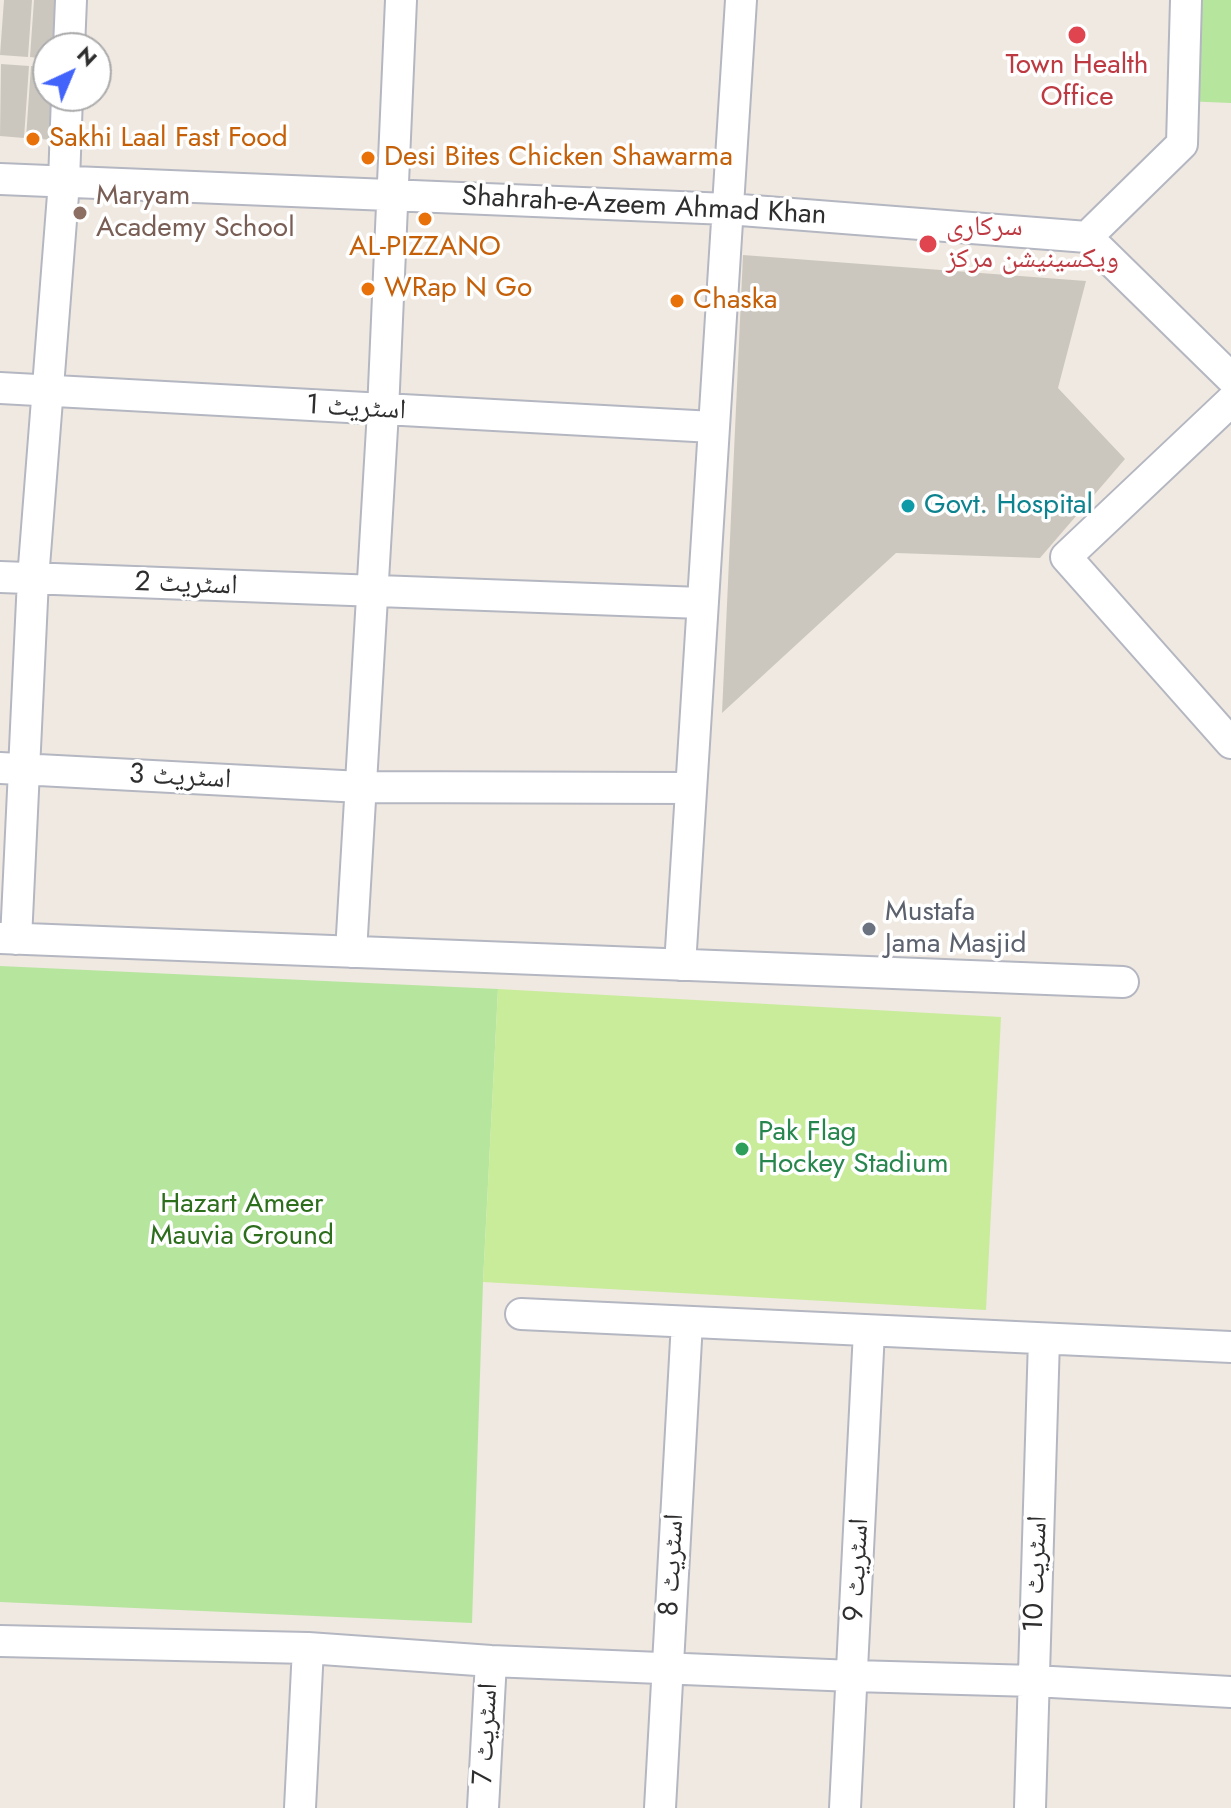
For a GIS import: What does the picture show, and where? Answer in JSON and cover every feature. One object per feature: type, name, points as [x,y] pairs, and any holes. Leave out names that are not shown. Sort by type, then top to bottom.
[{"type":"street","points":[[70,32],[71,0]]},
{"type":"street","points":[[351,952],[383,411],[401,0]]},
{"type":"street","points":[[680,965],[741,0]]},
{"type":"street","points":[[1186,0],[1182,144],[1087,237],[1231,378]]},
{"type":"street","points":[[66,112],[64,182],[33,579],[12,769],[8,938],[1123,982]]},
{"type":"street","name":"Shahrah-e-Azeem Ahmad Khan","points":[[0,179],[728,209],[1087,237]]},
{"type":"street","name":"اسٹریٹ 1","points":[[0,388],[713,427]]},
{"type":"street","points":[[1231,401],[1066,557],[1231,743]]},
{"type":"street","name":"اسٹریٹ 2","points":[[0,577],[701,603]]},
{"type":"street","name":"اسٹریٹ 3","points":[[12,769],[361,787],[690,788]]},
{"type":"street","points":[[521,1314],[1231,1347]]},
{"type":"street","name":"اسٹریٹ 8","points":[[660,1808],[687,1322]]},
{"type":"street","name":"اسٹریٹ 9","points":[[845,1808],[869,1331]]},
{"type":"street","name":"اسٹریٹ 10","points":[[1030,1808],[1044,1339]]},
{"type":"street","points":[[0,1641],[308,1648],[491,1661],[1034,1681],[1231,1692]]},
{"type":"street","points":[[300,1808],[308,1648]]},
{"type":"street","name":"اسٹریٹ 7","points":[[483,1808],[491,1661]]},
{"type":"green space","points":[[1186,0],[1231,0],[1231,103],[1183,101]]},
{"type":"green space","name":"Hazart Ameer Mauvia Ground","points":[[0,966],[498,989],[483,1282],[472,1623],[0,1602]]},
{"type":"green space","name":"Pak Flag Hockey Stadium","points":[[498,989],[1001,1017],[986,1310],[483,1282]]},
{"type":"building","points":[[4,0],[32,0],[28,57],[0,55]]},
{"type":"building","points":[[34,0],[62,0],[60,32],[32,32],[30,57]]},
{"type":"building","points":[[1,64],[29,66],[24,138],[0,136]]},
{"type":"building","points":[[32,66],[32,112],[56,112],[54,140],[26,138]]},
{"type":"building","name":"Govt. Hospital","points":[[743,255],[1086,281],[1058,388],[1125,459],[1040,558],[896,553],[722,713]]},
{"type":"place","name":"Town Health Office","points":[[1077,35]]},
{"type":"place","name":"Sakhi Laal Fast Food","points":[[33,139]]},
{"type":"place","name":"Desi Bites Chicken Shawarma","points":[[368,158]]},
{"type":"place","name":"Maryam Academy School","points":[[80,213]]},
{"type":"place","name":"AL-PIZZANO","points":[[425,219]]},
{"type":"place","name":"سرکاری ویکسینیشن مرکز","points":[[928,244]]},
{"type":"place","name":"WRap N Go","points":[[368,289]]},
{"type":"place","name":"Chaska","points":[[677,301]]},
{"type":"place","name":"Govt. Hospital","points":[[908,506]]},
{"type":"place","name":"Mustafa Jama Masjid","points":[[869,929]]},
{"type":"place","name":"Pak Flag Hockey Stadium","points":[[742,1149]]}]
